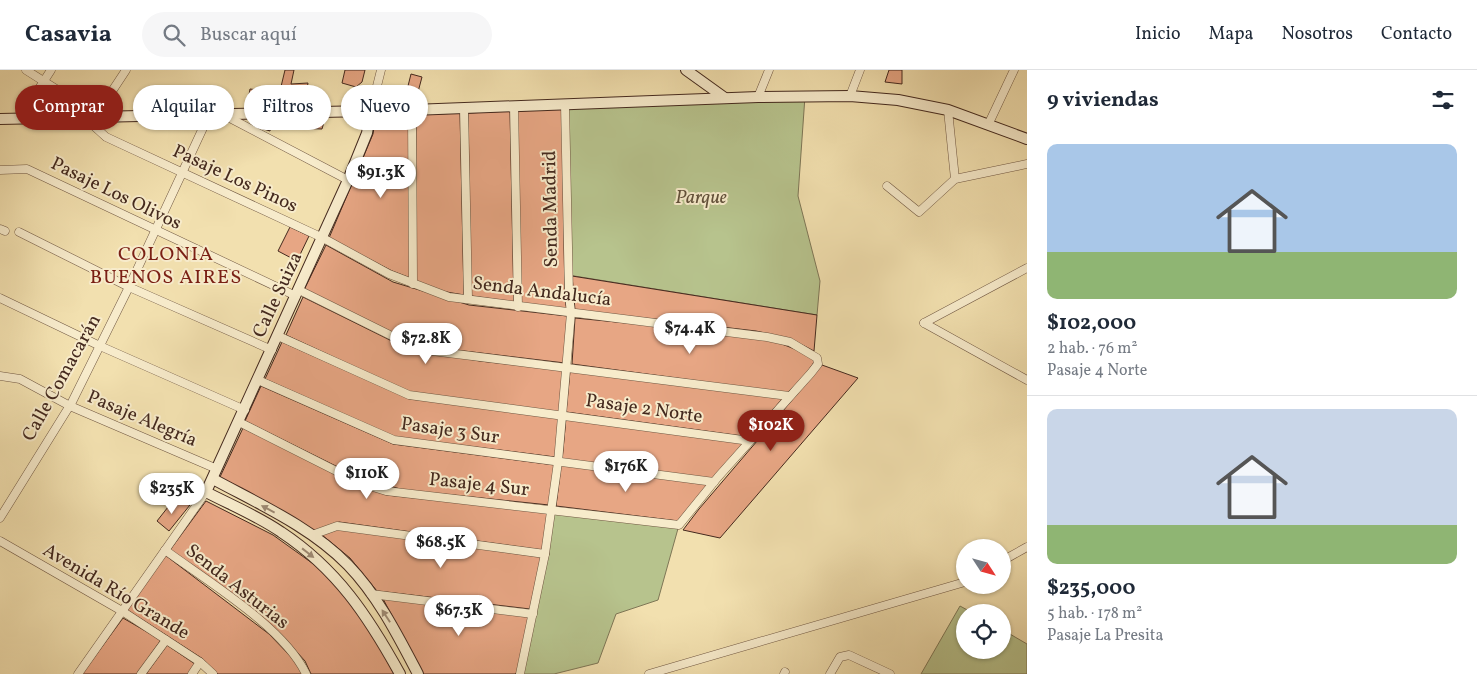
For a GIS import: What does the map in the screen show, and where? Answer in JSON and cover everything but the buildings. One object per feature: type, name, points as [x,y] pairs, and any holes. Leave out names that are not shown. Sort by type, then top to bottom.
[{"type":"street","name":"Pasaje Los Pinos","points":[[26,70],[48,85]]},
{"type":"street","points":[[41,85],[51,70]]},
{"type":"street","points":[[115,85],[126,70]]},
{"type":"street","points":[[378,85],[382,70]]},
{"type":"street","points":[[686,70],[725,98]]},
{"type":"street","points":[[758,97],[769,70]]},
{"type":"street","points":[[850,96],[860,70]]},
{"type":"street","points":[[989,124],[1014,70]]},
{"type":"street","points":[[428,109],[725,98],[850,96],[898,100],[948,110],[1027,140]]},
{"type":"street","name":"Senda Madrid","points":[[520,674],[545,554],[558,462],[568,367],[571,313],[565,104]]},
{"type":"street","points":[[514,106],[518,306]]},
{"type":"street","points":[[464,108],[468,299]]},
{"type":"street","points":[[948,110],[955,179]]},
{"type":"street","points":[[234,114],[341,111]]},
{"type":"street","points":[[0,119],[15,118]]},
{"type":"street","points":[[234,120],[348,180]]},
{"type":"street","name":"Pasaje Los Pinos","points":[[101,130],[106,137],[323,238]]},
{"type":"street","name":"Calle Comacarán","points":[[0,518],[70,406],[129,287],[202,130]]},
{"type":"street","name":"Calle Suiza","points":[[206,492],[323,238],[368,130]]},
{"type":"street","points":[[412,130],[413,284]]},
{"type":"street","points":[[887,186],[919,212],[955,179],[1027,164]]},
{"type":"street","name":"Pasaje Los Olivos","points":[[0,170],[26,169],[155,231],[298,293],[406,343],[432,350],[789,396]]},
{"type":"street","points":[[19,232],[129,287],[272,350]]},
{"type":"street","name":"Senda Andalucía","points":[[323,238],[413,284],[450,297],[767,337],[790,342],[817,358],[818,364],[789,396]]},
{"type":"street","points":[[1027,268],[924,323],[1027,380]]},
{"type":"street","points":[[0,298],[100,346],[245,410]]},
{"type":"street","name":"Pasaje 2 Norte","points":[[278,336],[409,395],[562,414],[750,441]]},
{"type":"street","name":"Pasaje Alegría","points":[[0,376],[20,379],[70,406],[215,474]]},
{"type":"street","name":"Pasaje 3 Sur","points":[[258,380],[394,440],[714,482]]},
{"type":"street","points":[[714,482],[789,396]]},
{"type":"street","name":"Pasaje 4 Sur","points":[[239,422],[360,483],[386,491],[680,525],[714,482]]},
{"type":"street","points":[[215,474],[312,535],[333,551],[355,573],[371,594],[418,674]]},
{"type":"street","points":[[78,674],[206,492],[280,531],[324,565],[353,596],[379,636],[400,674]]},
{"type":"street","points":[[312,535],[338,526],[545,554]]},
{"type":"street","name":"Avenida Río Grande","points":[[0,541],[122,611],[200,662],[213,674]]},
{"type":"street","points":[[1011,556],[1027,547]]},
{"type":"street","name":"Senda Asturias","points":[[165,550],[274,633],[300,661],[306,674]]},
{"type":"street","points":[[341,583],[355,573]]},
{"type":"street","points":[[649,674],[956,585]]},
{"type":"street","points":[[371,594],[533,614]]},
{"type":"street","points":[[141,674],[166,640]]},
{"type":"street","points":[[830,674],[838,660],[849,655],[884,673]]},
{"type":"street","points":[[192,674],[200,662]]},
{"type":"green space","name":"Parque","points":[[805,96],[798,196],[820,281],[817,315],[568,275],[565,104]]},
{"type":"green space","points":[[554,509],[679,525],[658,600],[616,614],[598,663],[554,674],[520,674]]},
{"type":"green space","points":[[956,613],[956,659],[1011,659],[1011,635],[1027,644],[1027,674],[921,674]]},
{"type":"district","name":"COLONIA BUENOS AIRES","points":[[166,266]]}]
